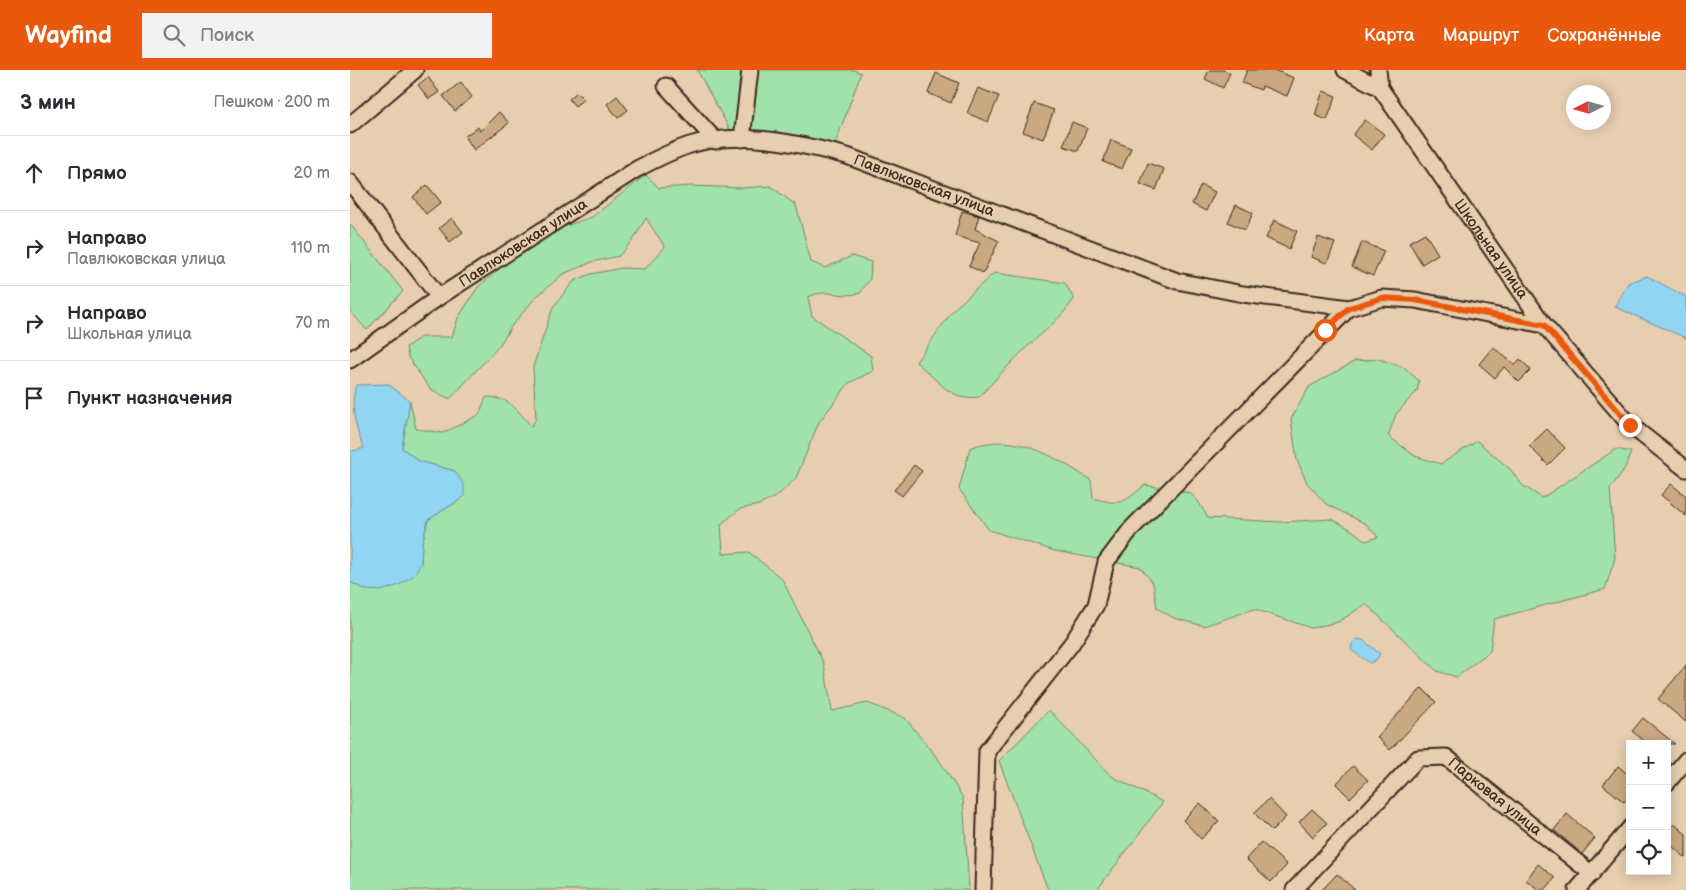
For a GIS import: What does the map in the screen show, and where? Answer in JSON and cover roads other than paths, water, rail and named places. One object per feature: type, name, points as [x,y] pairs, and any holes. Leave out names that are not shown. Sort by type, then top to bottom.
[{"type":"street","points":[[350,125],[416,70]]},
{"type":"street","points":[[742,139],[750,70]]},
{"type":"street","name":"Школьная улица","points":[[1346,70],[1380,88],[1544,325],[1630,425],[1686,469]]},
{"type":"street","points":[[1378,70],[1380,88]]},
{"type":"street","points":[[666,86],[716,141]]},
{"type":"street","name":"Павлюковская улица","points":[[350,360],[439,297],[653,160],[691,145],[742,139],[791,144],[847,156],[1177,281],[1243,294],[1349,308],[1371,300],[1396,298],[1544,325]]},
{"type":"street","points":[[350,182],[439,297]]},
{"type":"street","points":[[984,890],[987,751],[1072,643],[1096,606],[1106,562],[1131,529],[1349,308]]},
{"type":"street","name":"Парковая улица","points":[[1294,890],[1418,758],[1446,757],[1592,874]]},
{"type":"street","points":[[1671,778],[1686,760]]},
{"type":"street","points":[[1577,890],[1628,830]]},
{"type":"water","points":[[1647,276],[1686,297],[1686,338],[1615,307],[1628,283]]},
{"type":"water","points":[[388,384],[410,401],[402,448],[419,461],[455,471],[464,485],[464,497],[428,520],[422,543],[421,563],[413,576],[399,585],[381,591],[366,590],[350,582],[350,452],[364,448],[354,416],[353,400],[356,385]]},
{"type":"water","points":[[1357,639],[1363,640],[1380,654],[1376,660],[1370,663],[1351,650],[1352,644]]}]
